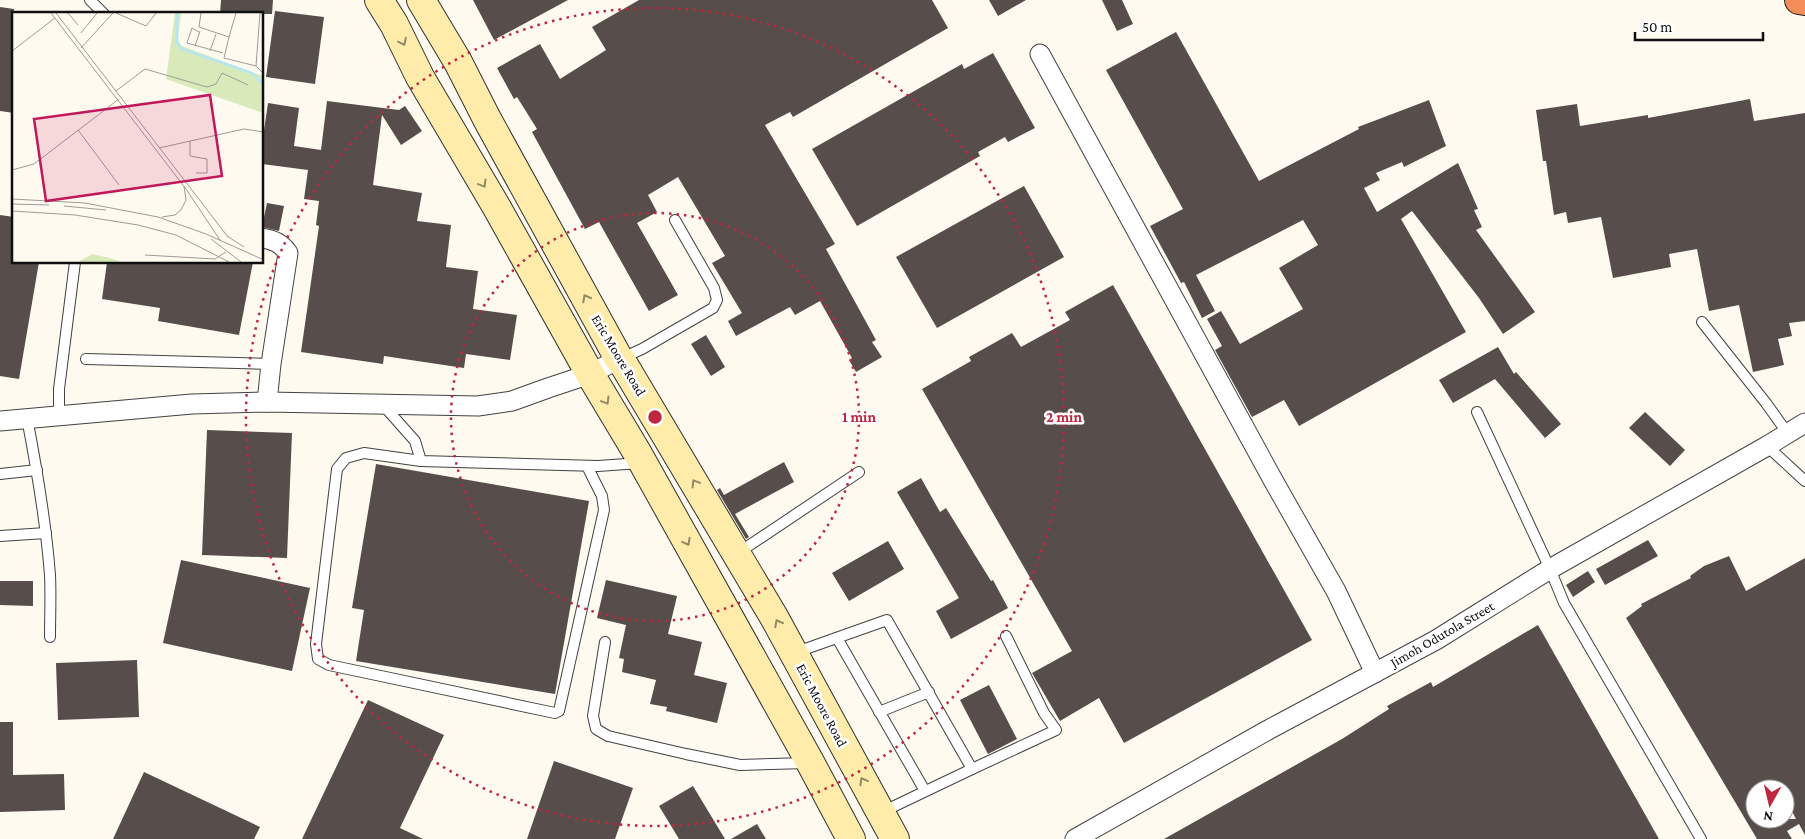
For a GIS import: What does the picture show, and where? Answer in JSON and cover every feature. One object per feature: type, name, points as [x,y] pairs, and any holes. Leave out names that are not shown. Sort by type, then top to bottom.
[{"type":"highway","points":[[1799,0],[1805,1]]},
{"type":"street","points":[[379,0],[394,24],[420,77],[643,463],[851,839]]},
{"type":"street","name":"Eric Moore Road","points":[[421,0],[458,62],[619,360],[622,360],[738,554],[895,839]]},
{"type":"street","points":[[1040,54],[1250,438],[1336,590],[1375,673]]},
{"type":"street","points":[[264,238],[274,240],[282,245],[288,253],[267,402]]},
{"type":"street","points":[[0,421],[192,404],[267,402],[384,406],[478,406],[512,401],[590,374],[619,360]]},
{"type":"street","name":"Jimoh Odutola Street","points":[[1075,839],[1268,730],[1436,640],[1550,568],[1805,423]]},
{"type":"lane","points":[[90,0],[102,12]]},
{"type":"lane","points":[[619,360],[642,349],[713,308],[717,300],[714,288],[675,220]]},
{"type":"lane","points":[[59,415],[58,389],[75,264]]},
{"type":"lane","points":[[1702,322],[1788,434]]},
{"type":"lane","points":[[86,359],[271,364]]},
{"type":"lane","points":[[384,406],[415,440],[421,461]]},
{"type":"lane","points":[[1477,412],[1550,568],[1564,603],[1701,839]]},
{"type":"lane","points":[[27,418],[38,470],[46,533],[50,577],[50,637]]},
{"type":"lane","points":[[1767,446],[1805,481]]},
{"type":"lane","points":[[587,466],[602,496],[604,510],[561,706],[555,713],[329,665],[318,659],[316,644],[337,469],[346,458],[364,453],[421,461],[587,466],[643,463]]},
{"type":"lane","points":[[0,474],[38,470]]},
{"type":"lane","points":[[738,554],[859,472]]},
{"type":"lane","points":[[0,536],[46,533]]},
{"type":"lane","points":[[794,653],[887,620],[972,769]]},
{"type":"lane","points":[[881,812],[1056,730],[1044,713],[1006,636]]},
{"type":"lane","points":[[837,638],[925,791]]},
{"type":"lane","points":[[605,642],[593,716],[596,729],[608,736],[740,764],[810,762]]},
{"type":"lane","points":[[879,712],[929,692]]},
{"type":"building","points":[[221,0],[273,0],[272,14],[264,14],[264,12],[220,12]]},
{"type":"building","points":[[473,0],[568,0],[494,40]]},
{"type":"building","points":[[639,0],[932,0],[948,28],[793,117],[790,112],[765,125],[835,244],[826,249],[876,340],[872,342],[882,357],[856,372],[849,360],[852,358],[820,301],[795,315],[790,307],[736,336],[728,321],[742,313],[712,263],[725,256],[678,177],[648,195],[657,212],[637,223],[678,295],[649,311],[599,222],[585,229],[532,132],[537,129],[517,97],[514,99],[497,68],[540,44],[560,79],[606,50],[592,27]]},
{"type":"building","points":[[989,0],[1026,0],[998,16]]},
{"type":"building","points":[[1102,0],[1122,0],[1133,24],[1117,31]]},
{"type":"building","points":[[0,7],[14,9],[14,12],[12,12],[12,113],[0,111]]},
{"type":"building","points":[[275,11],[324,17],[315,84],[266,77]]},
{"type":"building","points":[[1176,32],[1259,181],[1359,129],[1358,127],[1429,100],[1446,146],[1404,167],[1402,162],[1376,173],[1380,180],[1364,188],[1377,212],[1458,163],[1478,209],[1474,210],[1482,227],[1476,230],[1535,312],[1503,334],[1479,298],[1412,211],[1401,219],[1466,332],[1299,426],[1284,400],[1252,417],[1215,350],[1222,346],[1207,319],[1221,311],[1240,344],[1303,309],[1279,268],[1318,245],[1303,220],[1196,275],[1215,311],[1202,318],[1184,282],[1181,283],[1150,226],[1183,209],[1106,70]]},
{"type":"building","points":[[993,53],[1035,128],[1008,142],[1005,137],[978,152],[980,156],[857,226],[812,149],[962,64],[964,69]]},
{"type":"building","points":[[1750,99],[1754,121],[1805,113],[1805,321],[1789,323],[1792,336],[1778,339],[1784,365],[1753,372],[1739,305],[1709,311],[1697,249],[1669,254],[1671,267],[1613,278],[1601,217],[1568,223],[1566,212],[1554,215],[1546,161],[1543,161],[1536,110],[1577,104],[1580,126],[1648,115],[1648,118]]},
{"type":"building","points":[[327,101],[399,110],[405,106],[422,131],[401,145],[382,115],[373,185],[422,193],[417,221],[451,225],[446,267],[478,271],[473,309],[517,315],[510,360],[466,354],[464,368],[384,356],[383,364],[301,352],[319,226],[316,225],[319,201],[304,199],[308,170],[264,164],[264,130],[268,103],[299,108],[294,146],[321,150]]},
{"type":"building","points":[[1024,186],[1064,257],[937,328],[896,257]]},
{"type":"building","points":[[267,203],[284,206],[279,231],[264,227]]},
{"type":"building","points":[[0,215],[12,217],[12,264],[39,264],[19,379],[0,376]]},
{"type":"building","points":[[107,264],[253,264],[239,335],[158,321],[160,308],[102,299]]},
{"type":"building","points":[[1113,285],[1312,640],[1124,743],[1099,698],[1060,721],[1032,673],[1072,651],[922,389],[971,361],[969,357],[1012,333],[1021,347],[1070,320],[1065,312]]},
{"type":"building","points":[[706,335],[725,367],[711,376],[691,344]]},
{"type":"building","points":[[1498,347],[1514,374],[1516,372],[1561,424],[1545,438],[1495,379],[1453,403],[1439,380]]},
{"type":"building","points":[[1645,412],[1685,450],[1670,466],[1629,428]]},
{"type":"building","points":[[207,430],[292,433],[287,558],[202,555]]},
{"type":"building","points":[[784,462],[794,482],[735,514],[749,537],[746,539],[717,490],[720,488],[724,495]]},
{"type":"building","points":[[376,464],[589,501],[555,694],[356,661],[364,610],[352,608]]},
{"type":"building","points":[[921,478],[940,512],[946,508],[991,581],[993,580],[1008,608],[951,639],[936,611],[959,598],[897,492]]},
{"type":"building","points":[[1648,540],[1658,556],[1605,585],[1596,569]]},
{"type":"building","points":[[888,541],[904,569],[849,601],[832,573]]},
{"type":"building","points":[[1729,556],[1746,591],[1805,558],[1805,835],[1799,824],[1795,826],[1795,779],[1745,779],[1745,819],[1626,618],[1642,606],[1641,604],[1691,578],[1690,576],[1704,566]]},
{"type":"building","points":[[181,560],[310,588],[292,671],[163,643]]},
{"type":"building","points":[[1588,571],[1595,582],[1573,597],[1566,585]]},
{"type":"building","points":[[606,580],[677,596],[668,634],[702,642],[694,675],[727,683],[717,723],[666,711],[667,707],[650,704],[656,680],[622,672],[624,659],[619,658],[626,625],[597,618]]},
{"type":"building","points":[[0,581],[33,581],[33,606],[0,605]]},
{"type":"building","points":[[1538,625],[1659,839],[1164,839],[1342,739],[1389,709],[1387,706],[1431,682],[1433,687]]},
{"type":"building","points":[[137,660],[139,717],[58,720],[56,663]]},
{"type":"building","points":[[989,685],[1017,739],[988,754],[960,700]]},
{"type":"building","points":[[368,700],[444,735],[400,828],[423,839],[302,839]]},
{"type":"building","points":[[0,722],[13,722],[13,775],[64,774],[65,810],[0,812]]},
{"type":"building","points":[[554,761],[633,788],[615,839],[527,839]]},
{"type":"building","points":[[144,772],[260,827],[254,839],[113,839]]},
{"type":"building","points":[[693,786],[725,839],[679,839],[659,806]]},
{"type":"building","points":[[757,824],[766,839],[731,839]]},
{"type":"building","points":[[1751,829],[1790,829],[1787,831],[1792,839],[1757,839]]}]
